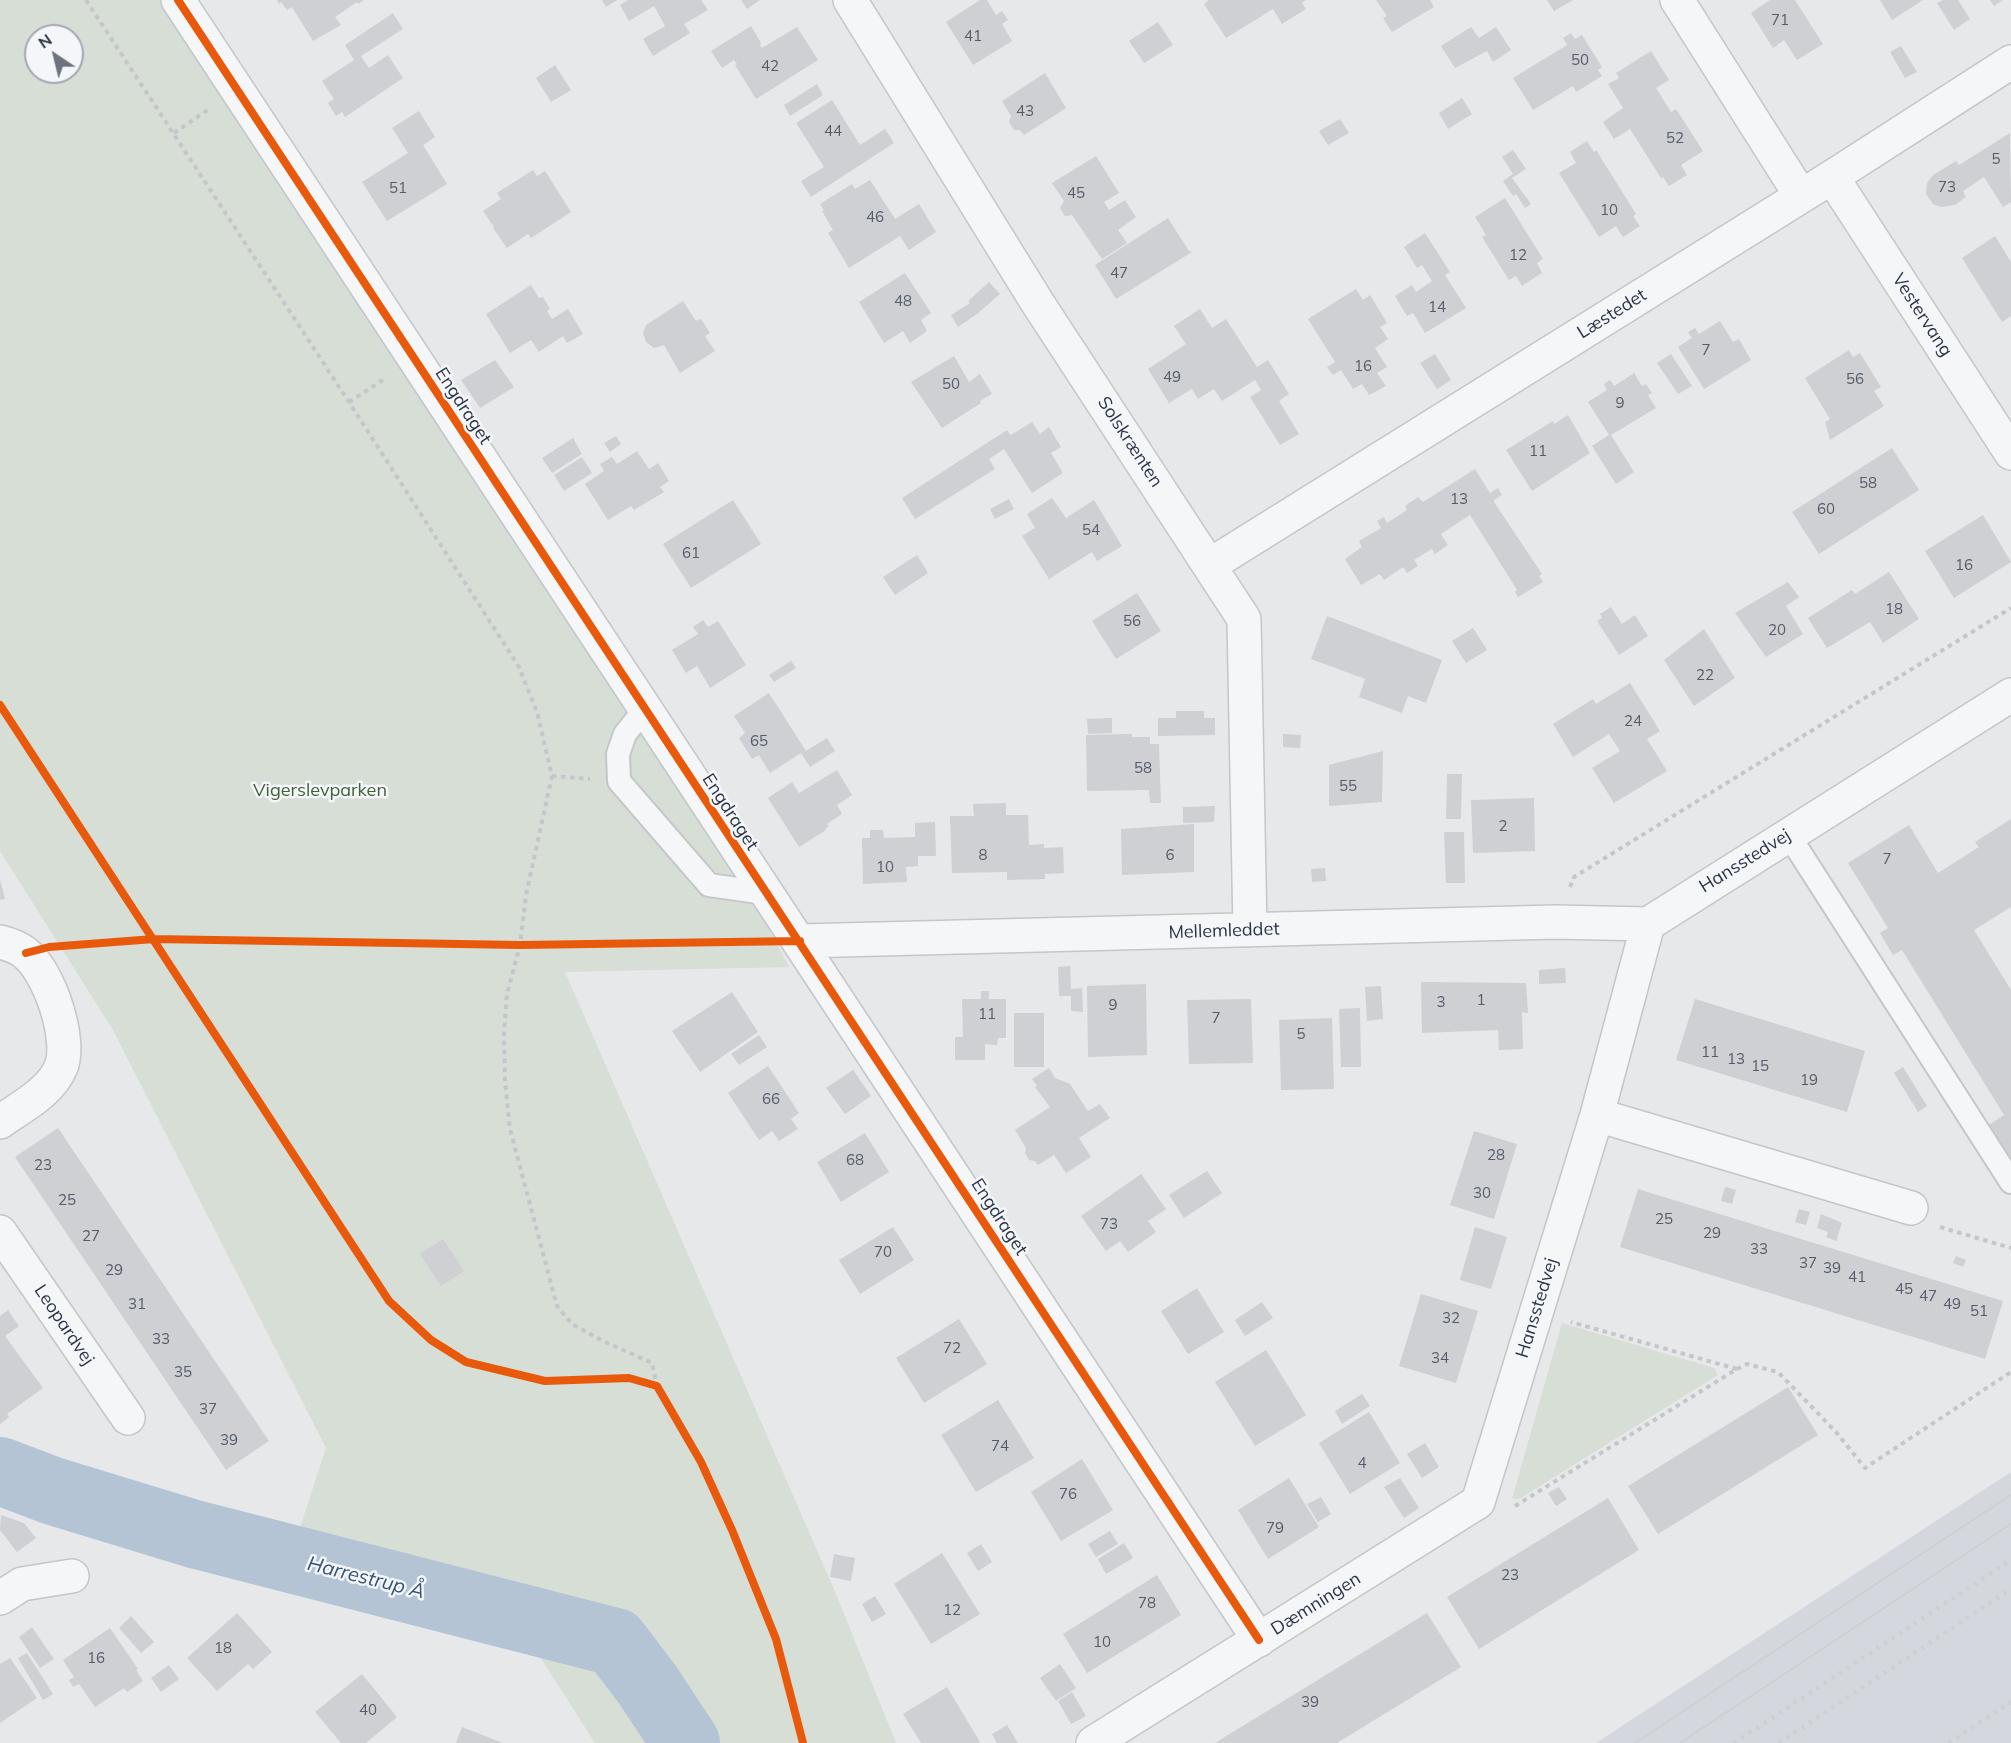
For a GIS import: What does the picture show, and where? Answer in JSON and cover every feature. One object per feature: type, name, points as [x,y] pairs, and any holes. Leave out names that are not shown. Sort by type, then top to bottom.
[{"type":"street","name":"Engdraget","points":[[178,0],[765,893],[800,940],[1259,1640]]},
{"type":"street","name":"Solskrænten","points":[[850,0],[1038,302],[1244,618],[1250,930]]},
{"type":"street","points":[[1677,0],[1801,196]]},
{"type":"street","name":"Læstedet","points":[[1210,565],[1832,177],[2011,62]]},
{"type":"street","name":"Vestervang","points":[[1832,177],[2011,453]]},
{"type":"street","name":"Hansstedvej","points":[[1478,1502],[1597,1115],[1648,924],[2011,695]]},
{"type":"street","name":"Mellemleddet","points":[[800,940],[1555,922],[1648,924]]},
{"type":"street","points":[[0,942],[26,953],[38,969],[56,1005],[63,1045],[61,1067],[51,1082],[39,1095],[0,1122]]},
{"type":"street","points":[[1597,1115],[1911,1208]]},
{"type":"street","name":"Leopardvej","points":[[0,1232],[128,1418]]},
{"type":"street","name":"Dæmningen","points":[[1093,1743],[1478,1502]]},
{"type":"street","points":[[0,1598],[21,1584],[72,1576]]},
{"type":"lane","points":[[645,709],[625,734],[618,754],[619,781],[709,885],[765,893]]},
{"type":"lane","points":[[1788,834],[2011,1182]]},
{"type":"path","points":[[86,0],[519,667],[537,712],[552,776],[526,895],[519,945],[507,994],[504,1033],[505,1081],[510,1129],[557,1306],[572,1324],[652,1363],[657,1386],[662,1395]]},
{"type":"path","points":[[349,402],[415,360]]},
{"type":"path","points":[[1555,922],[1574,877],[2011,608]]},
{"type":"path","points":[[552,776],[619,781]]},
{"type":"path","points":[[1911,1208],[1939,1226],[2011,1248]]},
{"type":"path","points":[[1536,1312],[1737,1369]]},
{"type":"path","points":[[1478,1502],[1513,1507],[1747,1364],[1778,1372],[1836,1432],[1865,1468],[2011,1372]]},
{"type":"path","points":[[648,1383],[657,1386]]},
{"type":"shaded area","points":[[2011,1472],[2011,1743],[1596,1743]]},
{"type":"green space","name":"Vigerslevparken","points":[[0,0],[161,0],[761,914],[789,967],[565,972],[836,1594],[896,1743],[595,1743],[535,1649],[281,1586],[326,1448],[113,1030],[0,851]]},
{"type":"green space","points":[[1562,1323],[1714,1368],[1718,1375],[1519,1499],[1512,1499]]},
{"type":"building","points":[[277,0],[364,0],[358,4],[357,2],[335,17],[341,25],[313,41],[292,7],[287,10]]},
{"type":"building","points":[[602,0],[617,0],[606,7]]},
{"type":"building","points":[[628,0],[701,0],[708,10],[684,24],[690,33],[653,56],[643,39],[665,26],[654,6],[629,21],[620,5]]},
{"type":"building","points":[[741,0],[760,0],[747,9]]},
{"type":"building","points":[[980,0],[987,0],[996,15],[1002,11],[1008,20],[1002,24],[1012,41],[973,65],[946,22]]},
{"type":"building","points":[[1209,0],[1306,0],[1302,3],[1306,9],[1282,24],[1273,9],[1226,38],[1204,4]]},
{"type":"building","points":[[1376,0],[1430,0],[1434,7],[1392,32],[1383,18],[1387,16]]},
{"type":"building","points":[[1547,0],[1573,0],[1554,11]]},
{"type":"building","points":[[1770,0],[1795,0],[1823,44],[1797,60],[1784,40],[1773,48],[1751,13]]},
{"type":"building","points":[[1880,0],[1923,0],[1892,20]]},
{"type":"building","points":[[1943,0],[1958,0],[1970,19],[1954,30],[1937,3]]},
{"type":"building","points":[[1990,0],[2003,0],[1994,6]]},
{"type":"building","points":[[393,13],[403,29],[361,56],[369,68],[388,55],[403,78],[345,117],[342,112],[336,116],[328,103],[334,99],[322,81],[354,60],[345,45]]},
{"type":"building","points":[[1158,22],[1173,45],[1144,63],[1129,41]]},
{"type":"building","points":[[751,26],[762,48],[797,27],[818,60],[756,99],[734,60],[722,68],[711,51]]},
{"type":"building","points":[[1471,27],[1479,38],[1496,27],[1511,50],[1493,62],[1487,51],[1455,68],[1441,46]]},
{"type":"building","points":[[1571,33],[1575,39],[1582,35],[1602,67],[1598,70],[1602,76],[1576,92],[1573,86],[1533,110],[1513,78],[1567,45],[1563,38]]},
{"type":"building","points":[[1901,46],[1917,72],[1905,78],[1890,52]]},
{"type":"building","points":[[1651,51],[1669,80],[1656,88],[1671,112],[1676,109],[1703,151],[1681,165],[1687,175],[1669,186],[1663,177],[1661,178],[1630,129],[1614,139],[1603,122],[1623,108],[1608,84],[1619,78],[1616,73]]},
{"type":"building","points":[[555,65],[571,90],[551,102],[536,78]]},
{"type":"building","points":[[1045,73],[1066,108],[1024,135],[1020,130],[1014,130],[1009,122],[1011,116],[1002,101]]},
{"type":"building","points":[[817,84],[823,95],[790,116],[784,105]]},
{"type":"building","points":[[1462,98],[1472,114],[1448,129],[1439,113]]},
{"type":"building","points":[[832,100],[860,145],[885,129],[894,143],[811,197],[801,181],[824,167],[796,123]]},
{"type":"building","points":[[419,111],[435,137],[423,145],[447,184],[387,221],[362,182],[408,153],[392,128]]},
{"type":"building","points":[[1340,119],[1349,133],[1328,145],[1319,131]]},
{"type":"building","points":[[2010,133],[2011,202],[2003,207],[1984,177],[1963,191],[1966,197],[1955,205],[1941,207],[1933,204],[1926,194],[1927,183],[1933,175],[1956,161],[1959,165]]},
{"type":"building","points":[[1587,141],[1594,152],[1596,150],[1636,214],[1633,216],[1640,226],[1623,237],[1616,226],[1599,237],[1559,173],[1576,163],[1570,152]]},
{"type":"building","points":[[1513,150],[1526,169],[1512,178],[1531,204],[1525,208],[1516,194],[1513,196],[1503,181],[1513,174],[1502,157]]},
{"type":"building","points":[[1096,156],[1119,193],[1104,202],[1109,210],[1125,200],[1136,217],[1118,230],[1127,243],[1102,259],[1072,215],[1065,216],[1060,208],[1064,201],[1052,183]]},
{"type":"building","points":[[533,170],[537,176],[545,171],[571,212],[531,238],[528,234],[507,248],[483,211],[501,199],[497,193]]},
{"type":"building","points":[[870,180],[895,219],[919,204],[936,232],[909,250],[900,236],[849,268],[828,233],[833,230],[820,204],[852,184],[855,189]]},
{"type":"building","points":[[1505,198],[1543,259],[1537,263],[1542,273],[1522,286],[1516,276],[1509,280],[1482,237],[1486,235],[1475,217]]},
{"type":"building","points":[[1168,218],[1189,251],[1192,252],[1116,299],[1095,265]]},
{"type":"building","points":[[1425,233],[1450,272],[1445,275],[1466,308],[1425,333],[1413,313],[1407,316],[1395,296],[1412,285],[1416,292],[1432,281],[1422,265],[1417,268],[1404,247]]},
{"type":"building","points":[[1995,236],[2011,262],[2011,316],[2002,322],[1962,258]]},
{"type":"building","points":[[905,273],[931,313],[921,320],[927,331],[910,343],[903,331],[884,343],[859,302]]},
{"type":"building","points":[[989,282],[1000,294],[958,327],[951,315],[970,303],[968,301]]},
{"type":"building","points":[[531,285],[539,298],[543,297],[550,309],[547,311],[552,319],[568,309],[583,334],[567,343],[563,336],[539,352],[531,340],[510,353],[486,314]]},
{"type":"building","points":[[1356,289],[1363,300],[1370,295],[1387,323],[1380,327],[1388,339],[1375,348],[1387,367],[1377,373],[1386,386],[1369,395],[1362,384],[1353,389],[1341,370],[1333,375],[1327,367],[1335,362],[1308,319]]},
{"type":"building","points":[[683,301],[696,321],[701,319],[710,333],[705,336],[715,351],[680,373],[664,345],[654,348],[646,342],[643,333],[646,325]]},
{"type":"building","points":[[1200,309],[1212,328],[1226,319],[1257,367],[1268,360],[1289,394],[1279,401],[1299,434],[1280,445],[1250,397],[1261,390],[1255,380],[1222,401],[1214,389],[1198,399],[1192,389],[1169,403],[1148,369],[1186,344],[1174,326]]},
{"type":"building","points":[[1720,321],[1733,342],[1739,339],[1751,360],[1704,389],[1678,347],[1692,338],[1688,332],[1695,328],[1699,334]]},
{"type":"building","points":[[1849,350],[1853,357],[1860,353],[1881,387],[1874,391],[1884,406],[1830,440],[1825,422],[1830,419],[1805,378]]},
{"type":"building","points":[[1435,354],[1451,380],[1437,389],[1420,363]]},
{"type":"building","points":[[1671,354],[1692,386],[1678,394],[1657,363]]},
{"type":"building","points":[[954,356],[969,382],[980,374],[992,394],[942,428],[911,382]]},
{"type":"building","points":[[495,360],[514,387],[480,408],[461,380]]},
{"type":"building","points":[[1634,373],[1642,386],[1646,384],[1652,393],[1648,395],[1656,408],[1611,435],[1634,472],[1616,484],[1592,446],[1609,435],[1588,402],[1607,390],[1604,384],[1610,380],[1614,386]]},
{"type":"building","points":[[1568,415],[1590,453],[1532,491],[1506,450],[1553,421],[1554,424]]},
{"type":"building","points":[[1032,422],[1040,434],[1049,427],[1061,447],[1051,453],[1063,473],[1032,493],[1004,449],[989,459],[995,469],[915,519],[902,498],[1007,430],[1011,435]]},
{"type":"building","points":[[616,436],[621,444],[610,452],[604,443]]},
{"type":"building","points":[[573,438],[582,454],[552,473],[542,458]]},
{"type":"building","points":[[1892,448],[1919,490],[1819,554],[1792,512]]},
{"type":"building","points":[[637,451],[649,469],[658,463],[669,481],[660,487],[664,492],[634,510],[631,506],[608,520],[585,484],[604,471],[600,464],[612,457],[617,464]]},
{"type":"building","points":[[582,457],[592,473],[564,491],[554,475]]},
{"type":"building","points":[[1475,469],[1490,493],[1498,488],[1502,495],[1494,502],[1542,574],[1539,576],[1543,582],[1518,597],[1515,592],[1517,590],[1470,515],[1441,534],[1448,545],[1435,554],[1432,549],[1414,560],[1418,566],[1407,573],[1403,567],[1384,580],[1380,574],[1361,585],[1345,559],[1362,547],[1359,541],[1381,528],[1377,521],[1384,517],[1387,523],[1407,510],[1405,506],[1418,497],[1423,502]]},
{"type":"building","points":[[1052,498],[1066,518],[1094,500],[1122,546],[1097,561],[1092,552],[1049,579],[1022,536],[1035,528],[1027,514]]},
{"type":"building","points":[[1009,499],[1014,509],[995,519],[990,509]]},
{"type":"building","points":[[733,500],[761,544],[691,588],[663,544]]},
{"type":"building","points":[[1983,515],[2011,562],[1954,598],[1925,551]]},
{"type":"building","points":[[917,555],[928,573],[895,595],[883,577]]},
{"type":"building","points":[[1889,572],[1919,619],[1883,643],[1870,622],[1827,648],[1808,618],[1852,590],[1855,594]]},
{"type":"building","points":[[1788,582],[1799,597],[1786,606],[1803,634],[1766,657],[1735,613]]},
{"type":"building","points":[[1137,593],[1161,631],[1116,659],[1092,621]]},
{"type":"building","points":[[1611,607],[1622,624],[1635,615],[1648,636],[1619,655],[1597,621],[1602,618],[1600,614]]},
{"type":"building","points":[[1327,616],[1442,660],[1426,703],[1408,696],[1402,713],[1359,697],[1365,679],[1311,659]]},
{"type":"building","points":[[703,620],[708,627],[718,621],[746,665],[710,688],[697,666],[686,673],[672,650],[698,634],[693,627]]},
{"type":"building","points":[[1473,628],[1487,650],[1466,663],[1452,641]]},
{"type":"building","points":[[1704,629],[1735,678],[1694,706],[1664,660]]},
{"type":"building","points":[[791,661],[796,668],[774,682],[769,675]]},
{"type":"building","points":[[1630,683],[1660,731],[1647,739],[1667,771],[1614,803],[1592,768],[1620,751],[1609,734],[1573,757],[1553,724],[1593,699],[1596,704]]},
{"type":"building","points":[[769,693],[806,751],[827,738],[835,751],[810,767],[801,753],[770,773],[759,755],[752,759],[739,738],[745,733],[734,716]]},
{"type":"building","points":[[1176,711],[1204,711],[1204,718],[1215,718],[1215,735],[1158,736],[1158,718],[1176,718]]},
{"type":"building","points":[[1112,718],[1112,733],[1088,734],[1087,719]]},
{"type":"building","points":[[1132,734],[1132,737],[1150,737],[1150,744],[1159,744],[1161,803],[1150,803],[1149,790],[1087,791],[1086,735]]},
{"type":"building","points":[[1283,734],[1301,735],[1300,748],[1283,747]]},
{"type":"building","points":[[1383,751],[1382,802],[1329,806],[1329,765]]},
{"type":"building","points":[[837,770],[852,795],[837,805],[842,814],[827,824],[829,826],[826,830],[799,847],[768,798],[792,782],[799,793]]},
{"type":"building","points":[[1447,774],[1462,774],[1461,819],[1446,819]]},
{"type":"building","points":[[1534,798],[1535,851],[1473,853],[1471,800]]},
{"type":"building","points":[[1006,803],[1006,815],[1028,815],[1029,845],[1044,844],[1044,848],[1063,847],[1064,873],[1045,874],[1045,879],[1007,880],[1007,872],[952,873],[950,816],[974,816],[973,804]]},
{"type":"building","points":[[1215,806],[1214,822],[1183,823],[1183,807]]},
{"type":"building","points":[[2011,819],[2011,907],[1974,930],[2011,990],[2011,1156],[2009,1157],[1989,1125],[2004,1115],[1902,950],[1893,955],[1880,933],[1888,928],[1848,863],[1909,825],[1938,873],[1979,847],[1975,842]]},
{"type":"building","points":[[935,822],[936,856],[918,856],[918,866],[906,867],[907,882],[863,884],[862,838],[870,838],[870,830],[883,830],[884,838],[915,837],[915,823]]},
{"type":"building","points":[[1194,824],[1194,872],[1122,875],[1121,829]]},
{"type":"building","points":[[1444,832],[1464,832],[1465,883],[1446,883]]},
{"type":"building","points":[[1325,868],[1326,881],[1312,882],[1311,869]]},
{"type":"building","points":[[0,880],[5,899],[0,900]]},
{"type":"building","points":[[1070,966],[1071,989],[1082,988],[1083,1012],[1071,1011],[1071,996],[1059,996],[1058,967]]},
{"type":"building","points":[[1565,968],[1566,983],[1539,984],[1539,970]]},
{"type":"building","points":[[1421,982],[1526,983],[1528,1013],[1522,1012],[1523,1049],[1499,1050],[1498,1030],[1422,1033]]},
{"type":"building","points":[[1146,984],[1147,1055],[1088,1057],[1087,986]]},
{"type":"building","points":[[1381,986],[1383,1019],[1367,1021],[1365,987]]},
{"type":"building","points":[[981,991],[989,991],[989,999],[1006,999],[1006,1038],[998,1038],[997,1045],[985,1044],[985,1060],[955,1060],[955,1037],[963,1037],[962,999],[981,999]]},
{"type":"building","points":[[732,992],[758,1032],[700,1072],[672,1031]]},
{"type":"building","points":[[1251,999],[1253,1063],[1189,1064],[1187,1000]]},
{"type":"building","points":[[1695,999],[1865,1051],[1847,1112],[1676,1060]]},
{"type":"building","points":[[1360,1008],[1361,1067],[1341,1067],[1339,1009]]},
{"type":"building","points":[[1014,1013],[1044,1013],[1044,1067],[1014,1067]]},
{"type":"building","points":[[1332,1018],[1334,1089],[1281,1090],[1279,1020]]},
{"type":"building","points":[[759,1035],[767,1047],[739,1065],[731,1054]]},
{"type":"building","points":[[768,1066],[799,1113],[791,1119],[798,1129],[779,1141],[772,1131],[759,1140],[728,1093]]},
{"type":"building","points":[[1903,1067],[1927,1106],[1918,1112],[1894,1073]]},
{"type":"building","points":[[1049,1068],[1055,1078],[1070,1084],[1088,1111],[1100,1104],[1110,1118],[1079,1138],[1091,1157],[1066,1173],[1054,1155],[1038,1165],[1035,1161],[1029,1160],[1025,1153],[1026,1148],[1015,1130],[1050,1107],[1035,1087],[1037,1086],[1032,1079]]},
{"type":"building","points":[[853,1070],[871,1096],[845,1114],[826,1088]]},
{"type":"building","points":[[58,1128],[269,1441],[226,1470],[15,1157]]},
{"type":"building","points":[[1474,1131],[1517,1144],[1494,1219],[1450,1205]]},
{"type":"building","points":[[865,1133],[889,1172],[841,1202],[817,1162]]},
{"type":"building","points":[[1207,1171],[1222,1193],[1184,1218],[1169,1195]]},
{"type":"building","points":[[1141,1174],[1166,1209],[1148,1221],[1156,1232],[1128,1252],[1120,1241],[1106,1251],[1081,1216]]},
{"type":"building","points":[[1725,1187],[1736,1190],[1732,1204],[1721,1201]]},
{"type":"building","points":[[1638,1189],[2003,1301],[1985,1359],[1620,1247]]},
{"type":"building","points":[[1799,1209],[1810,1212],[1806,1225],[1795,1222]]},
{"type":"building","points":[[1821,1214],[1842,1223],[1836,1241],[1826,1237],[1828,1232],[1817,1228]]},
{"type":"building","points":[[893,1227],[914,1260],[860,1294],[839,1260]]},
{"type":"building","points":[[1475,1227],[1507,1237],[1491,1289],[1460,1280]]},
{"type":"building","points":[[443,1239],[464,1271],[441,1286],[420,1254]]},
{"type":"building","points":[[1956,1256],[1966,1260],[1963,1267],[1953,1263]]},
{"type":"building","points":[[1197,1288],[1224,1332],[1188,1354],[1161,1311]]},
{"type":"building","points":[[1421,1294],[1478,1311],[1456,1383],[1399,1366]]},
{"type":"building","points":[[1262,1302],[1273,1318],[1245,1336],[1235,1320]]},
{"type":"building","points":[[8,1310],[19,1326],[5,1336],[43,1388],[7,1414],[9,1417],[0,1424],[0,1316]]},
{"type":"building","points":[[959,1319],[987,1364],[924,1403],[896,1358]]},
{"type":"building","points":[[1266,1350],[1306,1415],[1255,1446],[1215,1382]]},
{"type":"building","points":[[1788,1387],[1818,1435],[1658,1534],[1628,1486]]},
{"type":"building","points":[[1362,1394],[1370,1406],[1342,1424],[1335,1411]]},
{"type":"building","points":[[998,1400],[1034,1458],[976,1492],[941,1435]]},
{"type":"building","points":[[1369,1412],[1400,1463],[1350,1494],[1319,1443]]},
{"type":"building","points":[[1425,1443],[1439,1467],[1422,1478],[1407,1454]]},
{"type":"building","points":[[1082,1459],[1113,1510],[1061,1541],[1031,1492]]},
{"type":"building","points":[[1289,1478],[1319,1527],[1268,1559],[1238,1510]]},
{"type":"building","points":[[1400,1478],[1419,1508],[1404,1518],[1384,1487]]},
{"type":"building","points":[[1559,1487],[1567,1499],[1556,1506],[1548,1493]]},
{"type":"building","points":[[1321,1497],[1331,1514],[1318,1522],[1307,1504]]},
{"type":"building","points":[[1608,1498],[1639,1550],[1479,1649],[1447,1597]]},
{"type":"building","points":[[1,1515],[24,1523],[36,1538],[17,1552],[0,1530]]},
{"type":"building","points":[[1110,1531],[1118,1544],[1096,1557],[1088,1544]]},
{"type":"building","points":[[1124,1543],[1133,1558],[1106,1574],[1098,1559]]},
{"type":"building","points":[[981,1544],[992,1562],[978,1571],[967,1553]]},
{"type":"building","points":[[942,1553],[980,1614],[931,1644],[894,1584]]},
{"type":"building","points":[[834,1554],[855,1558],[851,1581],[830,1577]]},
{"type":"building","points":[[1157,1575],[1181,1615],[1087,1673],[1063,1634]]},
{"type":"building","points":[[875,1596],[886,1614],[872,1622],[862,1604]]},
{"type":"building","points":[[237,1613],[272,1652],[253,1669],[248,1664],[217,1691],[187,1658]]},
{"type":"building","points":[[1427,1613],[1461,1667],[1337,1743],[1215,1743]]},
{"type":"building","points":[[131,1616],[154,1642],[141,1653],[119,1628]]},
{"type":"building","points":[[32,1627],[54,1659],[40,1668],[19,1637]]},
{"type":"building","points":[[110,1628],[138,1669],[136,1670],[143,1681],[127,1692],[124,1688],[95,1707],[79,1684],[73,1687],[69,1680],[74,1677],[63,1660]]},
{"type":"building","points":[[27,1653],[53,1694],[43,1700],[18,1658]]},
{"type":"building","points":[[10,1658],[37,1698],[0,1723],[0,1664]]},
{"type":"building","points":[[1060,1664],[1076,1688],[1056,1701],[1040,1678]]},
{"type":"building","points":[[169,1665],[179,1679],[161,1692],[151,1678]]},
{"type":"building","points":[[362,1674],[397,1717],[366,1743],[341,1743],[315,1712]]},
{"type":"building","points":[[947,1687],[980,1742],[921,1743],[903,1714]]},
{"type":"building","points":[[1072,1692],[1086,1716],[1071,1724],[1058,1701]]},
{"type":"building","points":[[1007,1725],[1018,1743],[997,1743],[992,1734]]},
{"type":"building","points":[[462,1727],[503,1743],[456,1743]]},
{"type":"waterway","name":"Harrestrup Å","points":[[0,1471],[53,1491],[194,1534],[615,1642],[647,1684],[686,1743]]},
{"type":"tram line","points":[[1635,1743],[2011,1495]]},
{"type":"tram line","points":[[1680,1743],[2011,1524]]},
{"type":"railway","points":[[1734,1743],[2011,1560]]},
{"type":"railway","points":[[1779,1743],[2011,1589]]},
{"type":"railway","points":[[1949,1743],[2011,1702]]},
{"type":"cycle path","points":[[178,0],[1259,1640]]},
{"type":"cycle path","points":[[0,705],[389,1301],[431,1340],[466,1362],[545,1381],[629,1378],[657,1386],[701,1462],[732,1530],[776,1639],[803,1743]]},
{"type":"cycle path","points":[[26,953],[49,947],[154,939],[520,945],[800,941]]}]
